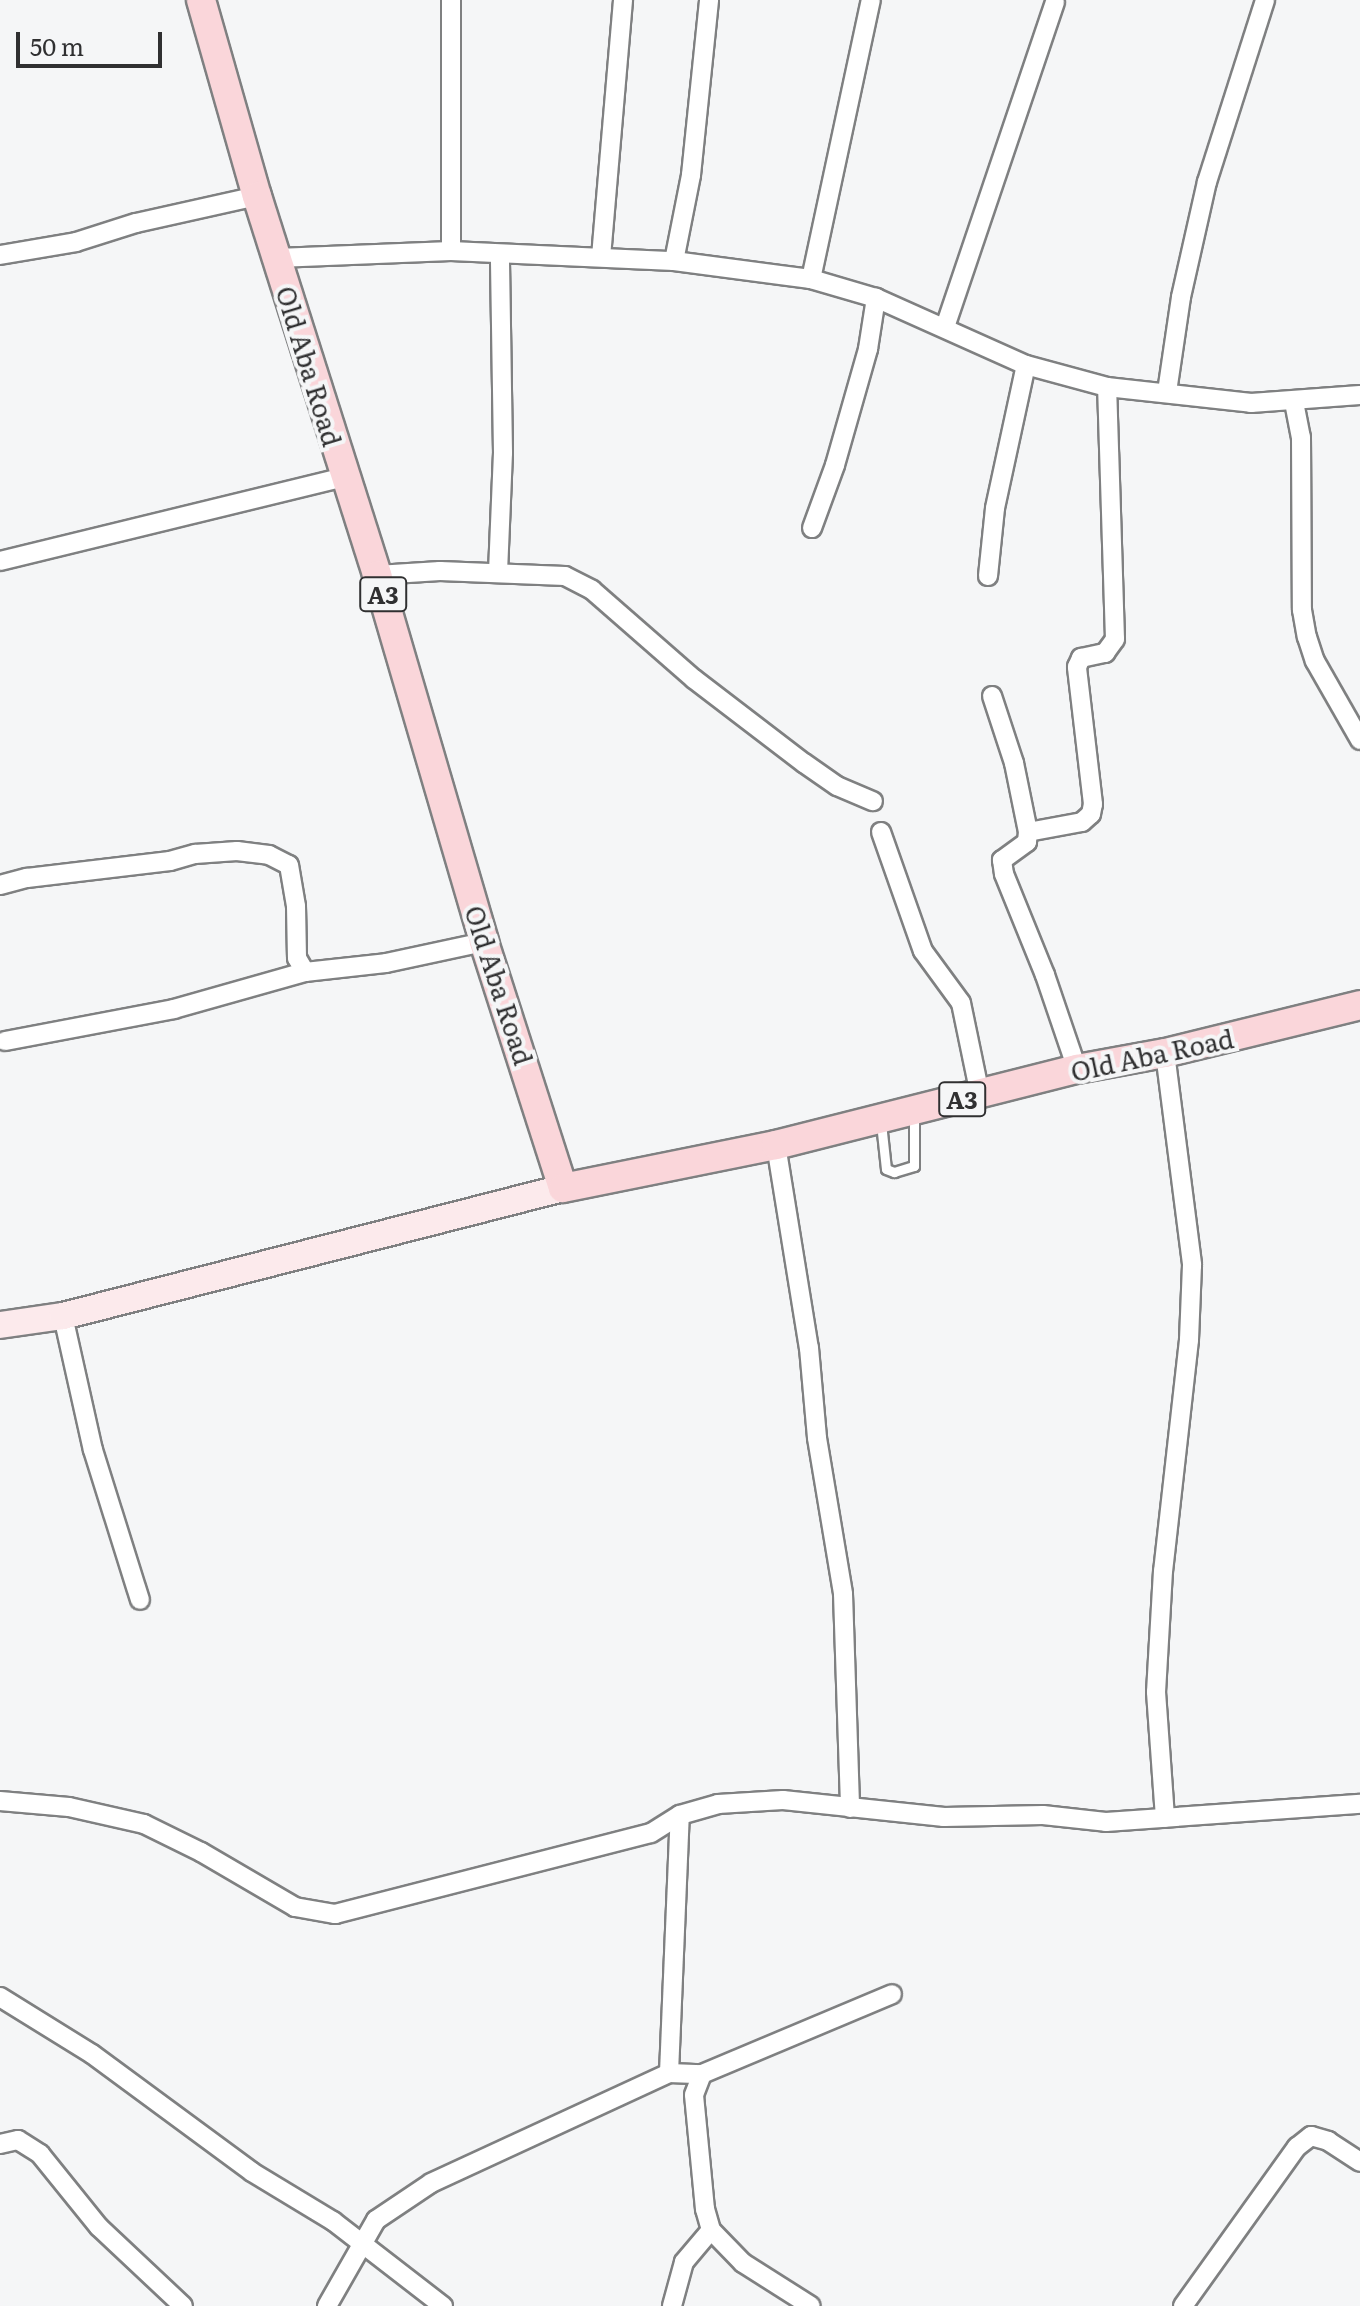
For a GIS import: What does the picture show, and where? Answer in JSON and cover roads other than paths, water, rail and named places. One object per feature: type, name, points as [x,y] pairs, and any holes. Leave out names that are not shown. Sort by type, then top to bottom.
[{"type":"main road","name":"Old Aba Road","points":[[201,0],[257,196],[377,575],[484,942],[563,1188],[776,1145],[1077,1069],[1165,1053],[1360,1005]]},
{"type":"street","points":[[451,0],[451,251]]},
{"type":"street","points":[[601,257],[623,0]]},
{"type":"street","points":[[674,261],[691,175],[709,0]]},
{"type":"street","points":[[811,279],[871,0]]},
{"type":"street","points":[[1167,392],[1181,297],[1207,182],[1265,0]]},
{"type":"street","points":[[945,327],[1055,2]]},
{"type":"street","points":[[0,255],[76,242],[136,223],[257,196]]},
{"type":"street","points":[[277,258],[451,251],[674,261],[811,279],[876,298],[1026,365],[1107,387],[1251,403],[1360,395]]},
{"type":"street","points":[[498,572],[503,453],[500,255]]},
{"type":"street","points":[[812,528],[835,465],[868,349],[876,298]]},
{"type":"street","points":[[988,576],[995,508],[1026,365]]},
{"type":"street","points":[[1028,832],[1082,822],[1091,814],[1093,804],[1077,667],[1081,658],[1105,653],[1115,639],[1107,387]]},
{"type":"street","points":[[1294,402],[1301,437],[1302,610],[1307,637],[1315,661],[1360,740]]},
{"type":"street","points":[[0,561],[345,477]]},
{"type":"street","points":[[377,575],[498,572],[565,576],[592,590],[694,679],[804,763],[837,786],[873,801]]},
{"type":"street","points":[[992,696],[1014,763],[1028,832],[1027,842],[1002,860],[1004,874],[1045,975],[1077,1069]]},
{"type":"street","points":[[881,832],[923,951],[961,1003],[980,1095]]},
{"type":"street","points":[[0,885],[27,878],[170,861],[195,854],[237,851],[269,855],[289,865],[294,876],[297,958],[305,972]]},
{"type":"street","points":[[5,1041],[174,1009],[305,972],[386,963],[484,942]]},
{"type":"street","points":[[1165,1053],[1192,1265],[1189,1340],[1163,1571],[1156,1692],[1165,1818]]},
{"type":"street","points":[[776,1145],[809,1348],[817,1438],[843,1594],[850,1808]]},
{"type":"street","points":[[0,1325],[63,1316],[563,1188]]},
{"type":"street","points":[[63,1316],[93,1450],[140,1600]]},
{"type":"street","points":[[0,1801],[69,1807],[144,1824],[201,1852],[295,1907],[335,1914],[651,1833],[680,1815],[718,1804],[783,1800],[944,1817],[1043,1815],[1106,1822],[1360,1804]]},
{"type":"street","points":[[669,2073],[680,1815]]},
{"type":"street","points":[[327,2306],[376,2220],[431,2183],[669,2073],[702,2074],[892,1994]]},
{"type":"street","points":[[0,1997],[92,2054],[252,2172],[363,2242],[443,2306]]},
{"type":"street","points":[[702,2074],[694,2095],[705,2209],[711,2230],[743,2263],[811,2306]]},
{"type":"street","points":[[1183,2306],[1297,2147],[1311,2136],[1328,2141],[1360,2162]]},
{"type":"street","points":[[0,2144],[18,2140],[40,2154],[99,2227],[183,2306]]},
{"type":"street","points":[[672,2306],[684,2262],[711,2230]]},
{"type":"lane","points":[[880,1119],[886,1169],[888,1172],[906,1170],[914,1166],[913,1111]]}]
